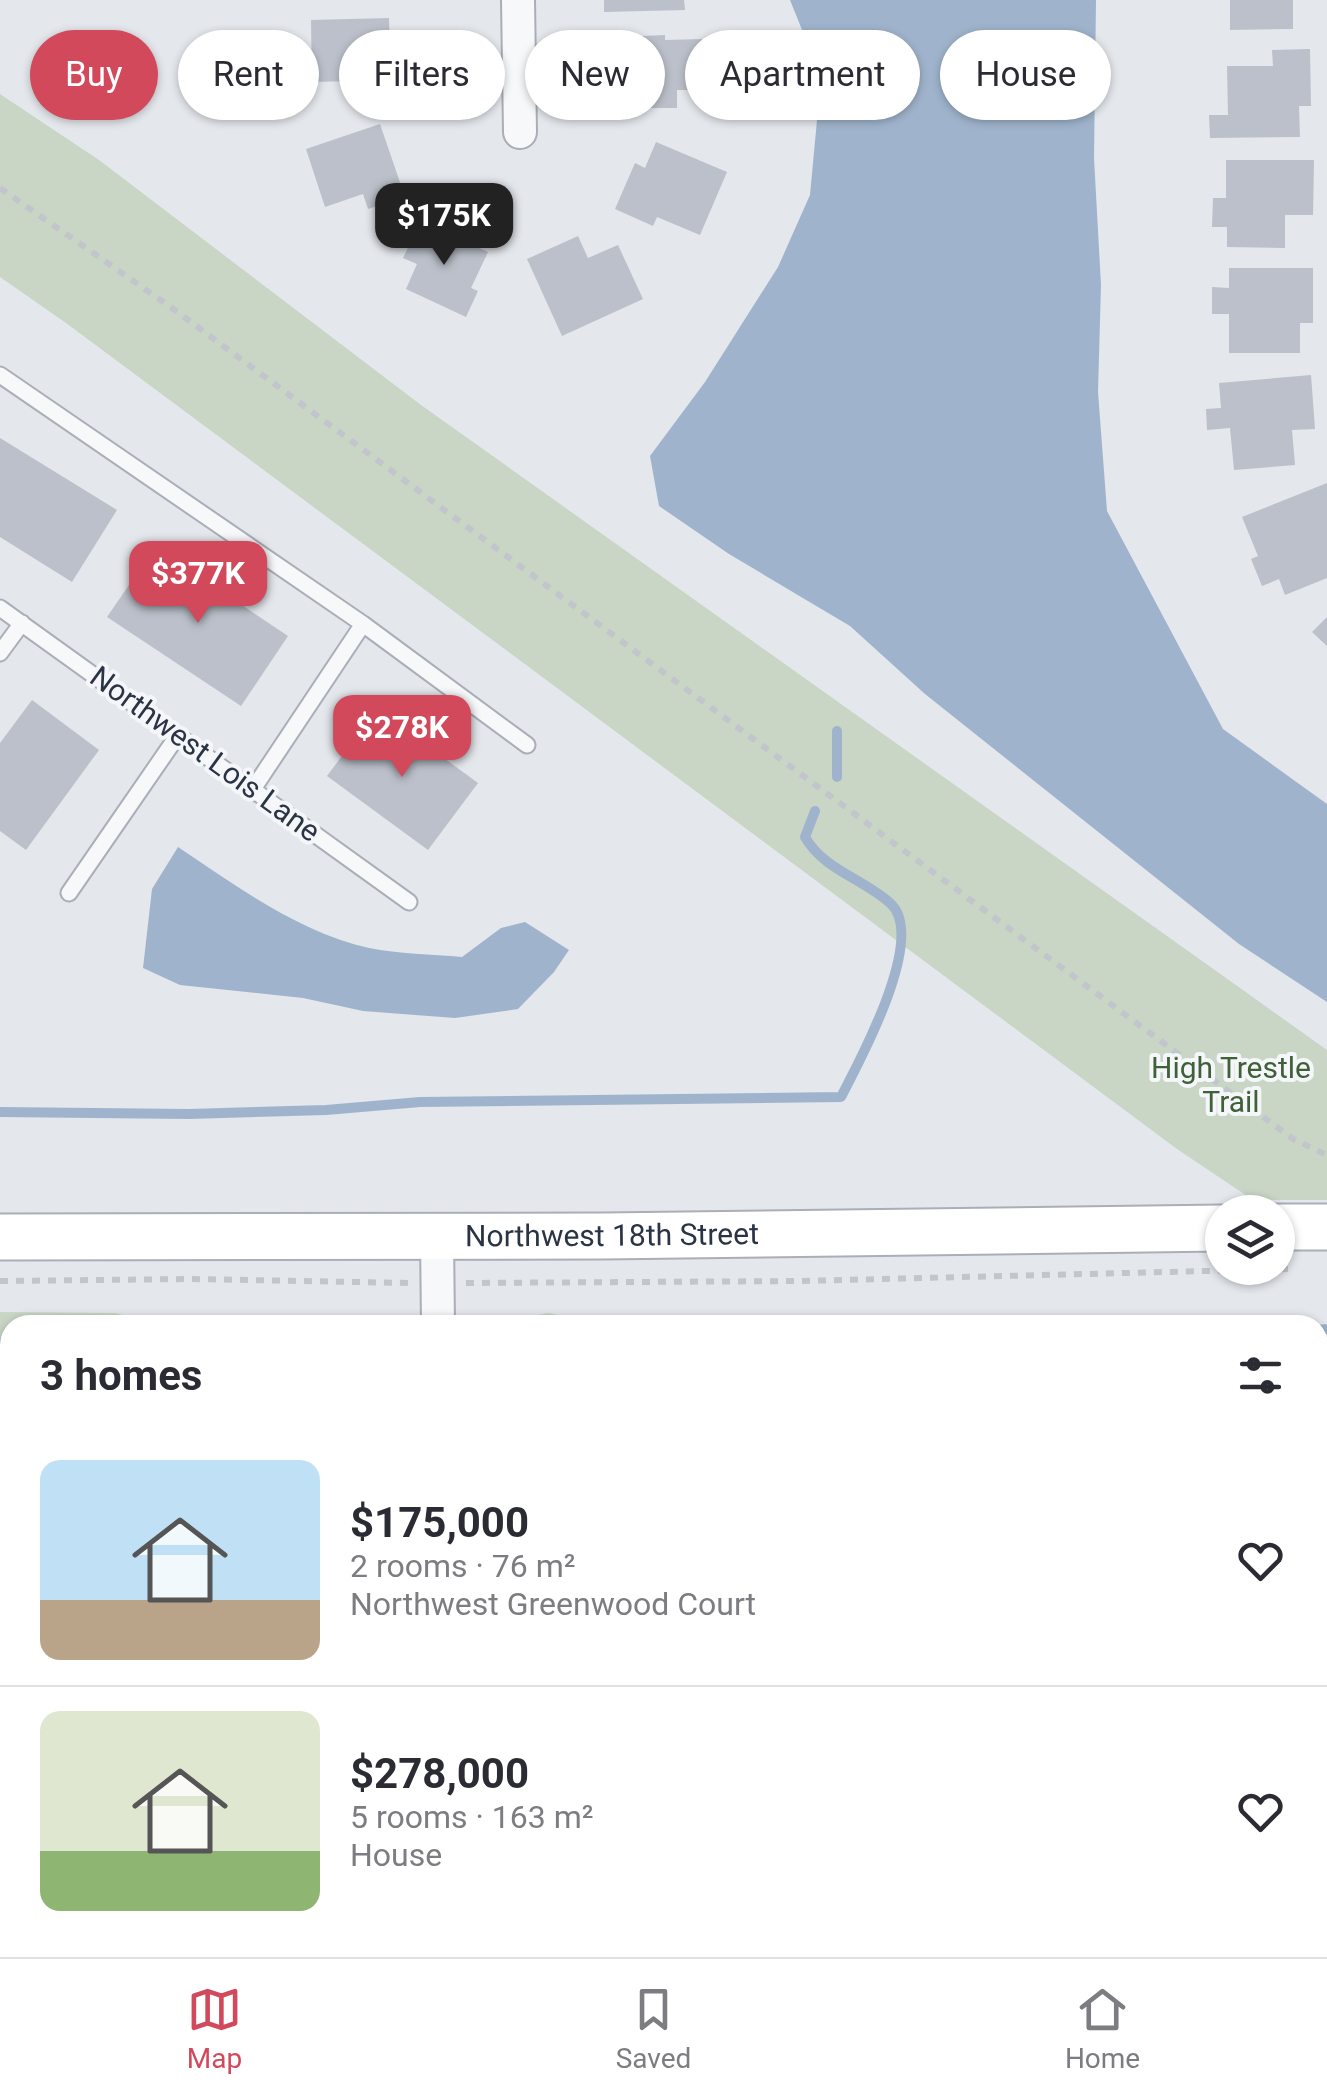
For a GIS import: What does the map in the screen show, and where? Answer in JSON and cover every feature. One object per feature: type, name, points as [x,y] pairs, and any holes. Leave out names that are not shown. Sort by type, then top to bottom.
[{"type":"main road","points":[[1295,1227],[1327,1226]]},
{"type":"main road","name":"Northwest 18th Street","points":[[0,1238],[1205,1228]]},
{"type":"street","points":[[518,0],[520,132]]},
{"type":"street","points":[[438,1236],[438,1315]]},
{"type":"lane","points":[[0,375],[362,624],[527,744]]},
{"type":"lane","name":"Northwest Lois Lane","points":[[0,608],[409,902]]},
{"type":"lane","points":[[0,653],[22,623]]},
{"type":"lane","points":[[253,790],[362,624]]},
{"type":"lane","points":[[70,893],[178,735]]},
{"type":"path","points":[[0,188],[172,308],[1293,1139],[1327,1155]]},
{"type":"path","points":[[0,1281],[820,1281],[1299,1269]]},
{"type":"green space","name":"High Trestle Trail","points":[[0,94],[30,114],[30,120],[39,120],[99,160],[421,405],[1327,1050],[1327,1200],[1295,1200],[1295,1195],[1246,1195],[1177,1149],[0,277]]},
{"type":"green space","points":[[0,1312],[123,1315],[0,1315]]},
{"type":"water","points":[[790,0],[1096,0],[1096,30],[940,30],[940,120],[1094,120],[1101,285],[1098,392],[1107,511],[1223,729],[1327,804],[1327,1002],[1239,944],[925,694],[850,626],[729,554],[659,506],[650,456],[705,382],[778,267],[810,195],[817,120],[920,120],[920,30],[802,30]]},
{"type":"water","points":[[178,847],[294,920],[369,948],[462,957],[501,928],[525,922],[569,950],[554,972],[518,1009],[455,1018],[363,1011],[303,998],[180,985],[143,968],[152,889]]},
{"type":"building","points":[[604,0],[684,0],[685,10],[604,12]]},
{"type":"building","points":[[1230,0],[1293,0],[1293,29],[1230,30]]},
{"type":"building","points":[[389,18],[389,30],[339,30],[339,81],[319,82],[319,30],[311,30],[311,20]]},
{"type":"building","points":[[685,39],[685,90],[677,90],[677,108],[665,108],[665,40]]},
{"type":"building","points":[[1310,49],[1311,106],[1299,106],[1300,137],[1210,138],[1209,115],[1228,115],[1227,66],[1273,66],[1272,50]]},
{"type":"building","points":[[380,124],[405,197],[368,209],[363,194],[325,207],[306,149]]},
{"type":"building","points":[[656,142],[727,172],[700,235],[657,217],[653,226],[615,209],[635,163],[645,168]]},
{"type":"building","points":[[1226,160],[1314,160],[1313,215],[1285,215],[1285,248],[1227,247],[1227,227],[1212,227],[1213,198],[1226,198]]},
{"type":"building","points":[[421,221],[488,252],[471,288],[478,291],[466,317],[406,289],[417,264],[403,258]]},
{"type":"building","points":[[578,236],[588,258],[618,245],[643,299],[562,336],[527,259]]},
{"type":"building","points":[[1229,268],[1313,268],[1313,323],[1300,323],[1300,353],[1229,353],[1229,314],[1212,314],[1212,287],[1229,288]]},
{"type":"building","points":[[1311,375],[1315,429],[1292,430],[1295,465],[1234,470],[1230,428],[1207,430],[1206,409],[1221,408],[1219,383]]},
{"type":"building","points":[[0,438],[117,510],[72,582],[0,537]]},
{"type":"building","points":[[1327,483],[1327,578],[1285,595],[1279,579],[1262,586],[1251,559],[1258,556],[1242,517]]},
{"type":"building","points":[[155,547],[288,636],[241,706],[107,617]]},
{"type":"building","points":[[1327,617],[1327,646],[1312,632]]},
{"type":"building","points":[[32,700],[99,750],[26,850],[0,831],[0,743]]},
{"type":"building","points":[[377,709],[478,783],[428,850],[327,776]]},
{"type":"waterway","points":[[837,731],[837,777]]},
{"type":"waterway","points":[[0,1112],[189,1114],[326,1110],[420,1102],[841,1097],[887,998],[901,942],[900,919],[890,903],[833,866],[813,848],[805,837],[815,811]]}]
